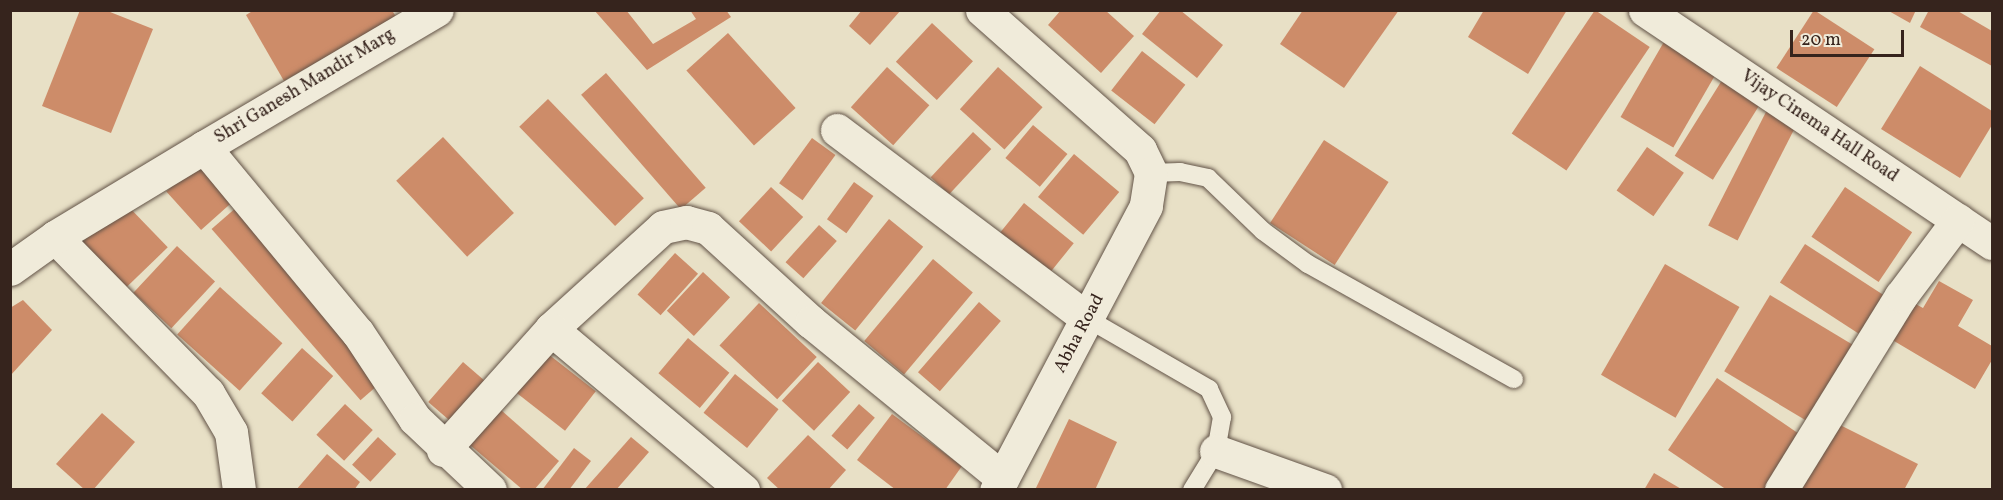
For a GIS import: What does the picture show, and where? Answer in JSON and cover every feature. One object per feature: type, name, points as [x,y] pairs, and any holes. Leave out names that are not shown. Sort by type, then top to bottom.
[{"type":"street","name":"Shri Ganesh Mandir Marg","points":[[55,237],[437,10]]},
{"type":"street","points":[[982,10],[1140,150],[1150,173]]},
{"type":"street","name":"Vijay Cinema Hall Road","points":[[1645,10],[1992,243]]},
{"type":"street","points":[[837,130],[1088,319]]},
{"type":"street","points":[[204,147],[358,333],[415,419],[443,450],[490,489]]},
{"type":"street","name":"Abha Road","points":[[999,484],[1146,206],[1150,173]]},
{"type":"street","points":[[1781,489],[1901,296],[1958,220]]},
{"type":"street","points":[[443,450],[551,329],[663,227],[686,222],[708,228],[811,322],[999,484]]},
{"type":"street","points":[[10,269],[55,237],[208,393],[231,432],[239,489]]},
{"type":"street","points":[[551,329],[743,489]]},
{"type":"street","points":[[1216,451],[1325,489]]},
{"type":"lane","points":[[1150,173],[1180,172],[1208,178],[1263,231],[1308,264],[1514,380]]},
{"type":"lane","points":[[1088,319],[1209,389],[1222,417],[1216,451],[1192,489]]},
{"type":"building","points":[[80,10],[105,10],[153,29],[111,133],[42,106]]},
{"type":"building","points":[[254,10],[392,10],[396,17],[284,81],[246,15]]},
{"type":"building","points":[[594,10],[626,10],[653,44],[696,19],[690,10],[726,10],[731,17],[647,70]]},
{"type":"building","points":[[862,10],[901,10],[870,45],[849,26]]},
{"type":"building","points":[[1061,10],[1105,10],[1134,36],[1101,73],[1048,25]]},
{"type":"building","points":[[1161,10],[1180,10],[1223,45],[1197,78],[1142,34]]},
{"type":"building","points":[[1303,10],[1399,10],[1344,88],[1280,44]]},
{"type":"building","points":[[1484,10],[1567,10],[1528,74],[1468,37]]},
{"type":"building","points":[[1595,10],[1650,47],[1566,170],[1512,134]]},
{"type":"building","points":[[1814,10],[1874,49],[1837,107],[1776,68]]},
{"type":"building","points":[[1887,10],[1916,10],[1910,23]]},
{"type":"building","points":[[1929,10],[1956,10],[1992,31],[1992,66],[1920,27]]},
{"type":"building","points":[[932,23],[973,61],[937,100],[896,62]]},
{"type":"building","points":[[728,33],[796,108],[754,146],[686,70]]},
{"type":"building","points":[[1665,40],[1718,70],[1673,148],[1620,117]]},
{"type":"building","points":[[1142,51],[1185,85],[1155,124],[1111,90]]},
{"type":"building","points":[[1920,66],[1992,111],[1992,125],[1960,178],[1881,129]]},
{"type":"building","points":[[887,67],[929,105],[893,145],[851,107]]},
{"type":"building","points":[[998,67],[1043,107],[1004,150],[960,109]]},
{"type":"building","points":[[606,73],[706,188],[681,209],[581,95]]},
{"type":"building","points":[[1724,77],[1762,101],[1713,180],[1675,156]]},
{"type":"building","points":[[548,99],[644,198],[615,226],[519,127]]},
{"type":"building","points":[[1769,106],[1798,121],[1738,240],[1708,225]]},
{"type":"building","points":[[1033,125],[1067,154],[1040,187],[1005,158]]},
{"type":"building","points":[[973,132],[991,149],[949,194],[931,177]]},
{"type":"building","points":[[443,137],[514,213],[467,257],[396,181]]},
{"type":"building","points":[[812,138],[835,155],[803,200],[779,183]]},
{"type":"building","points":[[1324,140],[1389,182],[1335,265],[1270,223]]},
{"type":"building","points":[[1647,147],[1684,173],[1653,216],[1617,190]]},
{"type":"building","points":[[1074,154],[1119,192],[1083,235],[1038,197]]},
{"type":"building","points":[[199,162],[234,201],[201,230],[166,191]]},
{"type":"building","points":[[854,182],[873,196],[846,233],[827,219]]},
{"type":"building","points":[[771,187],[803,217],[771,251],[739,221]]},
{"type":"building","points":[[1845,187],[1912,232],[1879,282],[1811,237]]},
{"type":"building","points":[[124,202],[168,247],[118,295],[74,250]]},
{"type":"building","points":[[1024,203],[1074,243],[1041,284],[991,243]]},
{"type":"building","points":[[238,206],[387,377],[361,400],[212,229]]},
{"type":"building","points":[[889,219],[923,247],[855,331],[821,303]]},
{"type":"building","points":[[819,225],[837,241],[803,278],[786,262]]},
{"type":"building","points":[[1805,244],[1885,296],[1860,334],[1780,283]]},
{"type":"building","points":[[177,246],[215,281],[171,328],[133,293]]},
{"type":"building","points":[[675,253],[698,274],[661,315],[638,295]]},
{"type":"building","points":[[933,259],[973,292],[904,374],[864,341]]},
{"type":"building","points":[[1665,264],[1739,307],[1675,418],[1601,375]]},
{"type":"building","points":[[703,272],[730,297],[694,336],[667,311]]},
{"type":"building","points":[[1939,281],[1973,300],[1958,326],[1992,346],[1992,360],[1975,389],[1889,338],[1910,301],[1923,308]]},
{"type":"building","points":[[220,287],[282,343],[240,391],[177,335]]},
{"type":"building","points":[[1770,295],[1853,345],[1807,421],[1724,371]]},
{"type":"building","points":[[23,300],[52,330],[10,376],[10,308]]},
{"type":"building","points":[[979,302],[1001,321],[940,391],[918,372]]},
{"type":"building","points":[[759,303],[817,357],[777,399],[719,345]]},
{"type":"building","points":[[688,338],[729,373],[700,408],[658,373]]},
{"type":"building","points":[[302,348],[333,376],[292,421],[261,393]]},
{"type":"building","points":[[543,350],[596,391],[565,431],[512,389]]},
{"type":"building","points":[[463,362],[484,380],[449,420],[428,402]]},
{"type":"building","points":[[818,362],[850,392],[814,431],[782,401]]},
{"type":"building","points":[[735,374],[779,409],[747,448],[704,413]]},
{"type":"building","points":[[1717,378],[1808,440],[1774,490],[1727,490],[1668,450]]},
{"type":"building","points":[[345,404],[373,430],[344,461],[316,435]]},
{"type":"building","points":[[859,404],[875,418],[847,449],[831,436]]},
{"type":"building","points":[[501,410],[559,461],[534,490],[523,490],[470,445]]},
{"type":"building","points":[[102,413],[135,442],[93,490],[85,490],[56,464]]},
{"type":"building","points":[[892,414],[962,466],[945,490],[896,490],[857,460]]},
{"type":"building","points":[[1069,419],[1117,442],[1095,490],[1035,490]]},
{"type":"building","points":[[1836,423],[1918,464],[1904,490],[1801,490]]},
{"type":"building","points":[[808,435],[846,470],[828,490],[780,490],[767,478]]},
{"type":"building","points":[[378,437],[396,454],[370,482],[352,465]]},
{"type":"building","points":[[631,437],[649,452],[616,490],[584,490]]},
{"type":"building","points":[[574,448],[591,461],[569,490],[542,490]]},
{"type":"building","points":[[327,454],[360,482],[354,490],[296,490]]},
{"type":"building","points":[[1654,473],[1683,490],[1644,490]]}]
